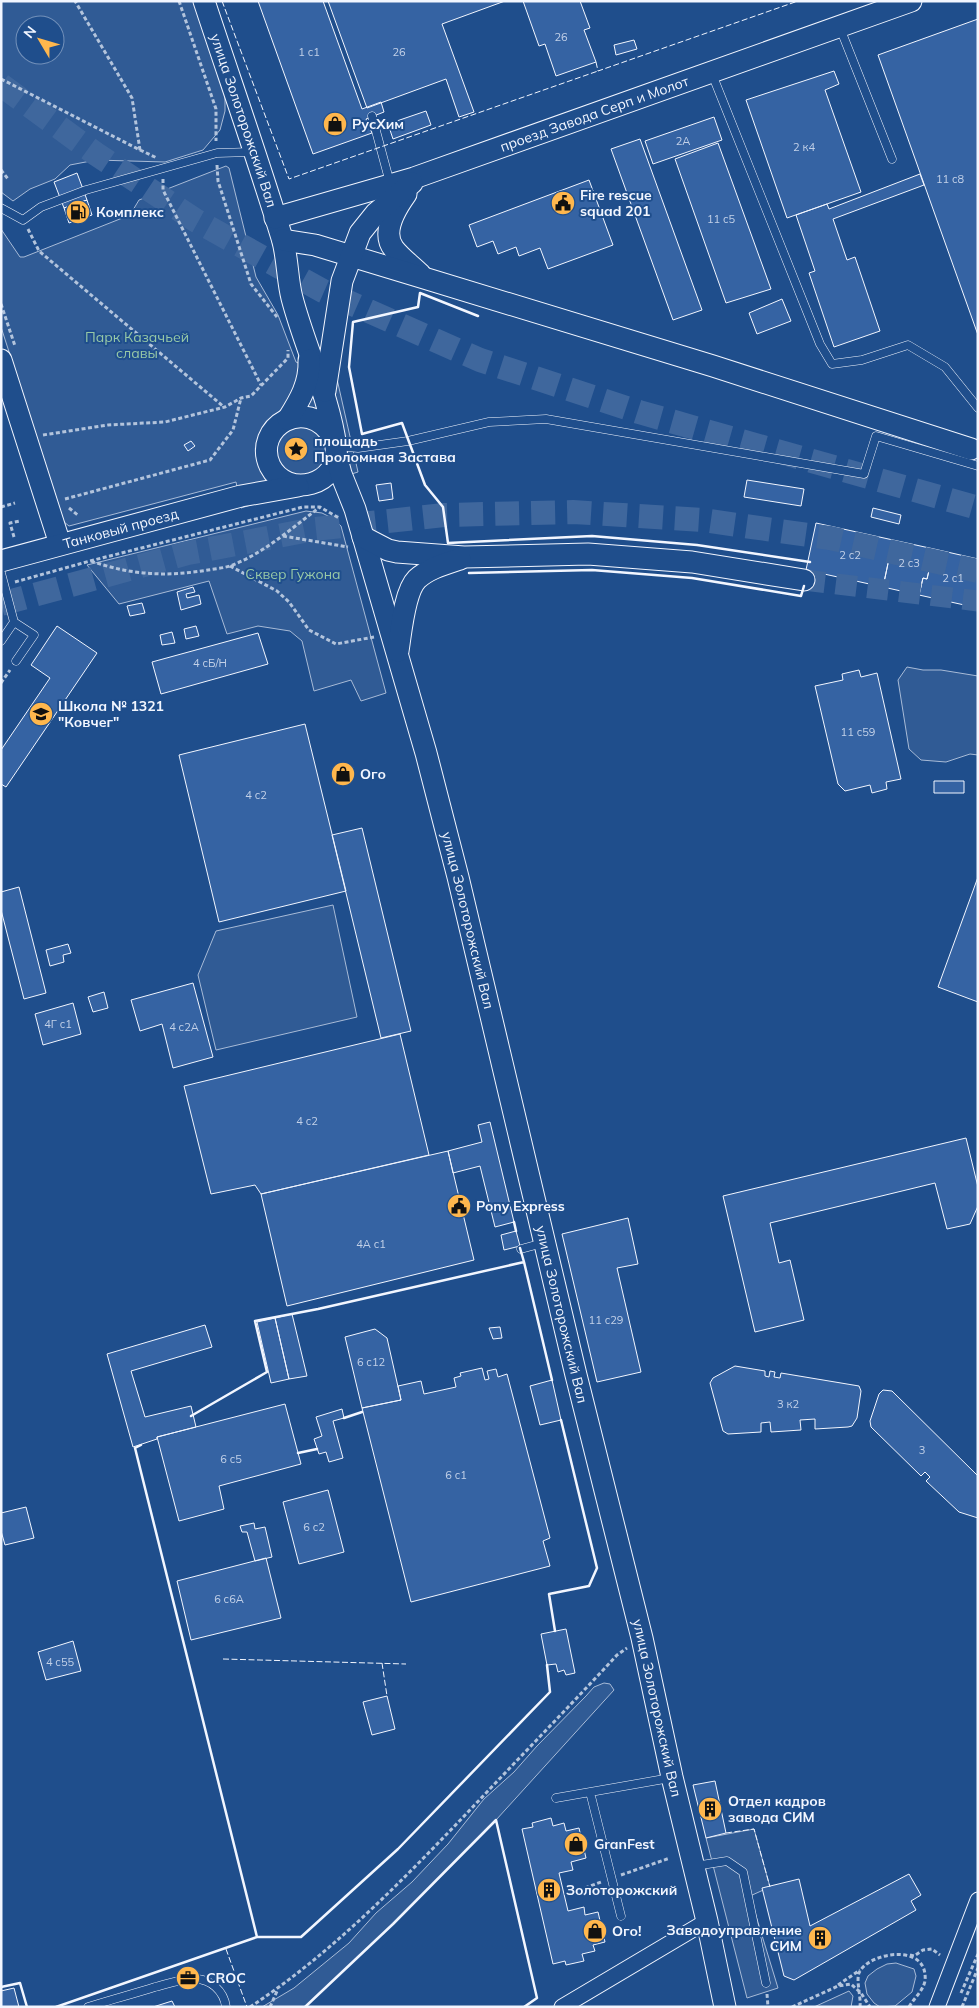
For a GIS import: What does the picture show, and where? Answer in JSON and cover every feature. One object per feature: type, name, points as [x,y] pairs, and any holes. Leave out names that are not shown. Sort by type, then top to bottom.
[{"type":"street","name":"улица Золоторожский Вал","points":[[204,1],[282,240]]},
{"type":"street","name":"проезд Завода Серп и Молот","points":[[275,218],[420,176],[911,1]]},
{"type":"street","points":[[324,396],[342,282],[360,233],[376,213],[420,176]]},
{"type":"street","points":[[420,176],[395,213],[389,232],[392,248],[424,278]]},
{"type":"street","points":[[302,486],[324,478],[330,472],[335,446],[324,396],[292,298],[282,240],[315,246],[352,256],[713,366],[974,458]]},
{"type":"street","points":[[288,419],[300,401],[306,386],[309,371],[309,350]]},
{"type":"street","points":[[1,360],[60,544]]},
{"type":"street","points":[[335,446],[322,423],[314,418],[296,417],[280,424],[269,438],[267,456],[270,465],[281,479],[302,486],[320,487],[331,492],[349,517]]},
{"type":"street","name":"улица Золоторожский Вал","points":[[335,446],[349,517],[397,658],[426,753],[458,877],[642,1638],[672,1777],[695,1866],[725,2007]]},
{"type":"street","name":"Танковый проезд","points":[[240,496],[259,478],[267,456]]},
{"type":"street","name":"Танковый проезд","points":[[1,561],[240,496],[302,486]]},
{"type":"street","points":[[355,538],[388,550],[464,557],[598,555],[692,562],[804,580]]},
{"type":"street","points":[[397,658],[407,601],[416,580],[434,568],[464,557]]},
{"type":"street","points":[[937,2007],[978,1900]]},
{"type":"street","points":[[562,2007],[707,1921]]},
{"type":"lane","points":[[839,27],[892,159]]},
{"type":"lane","points":[[712,72],[820,344],[832,364],[862,360],[908,345],[946,367],[978,408]]},
{"type":"lane","points":[[372,116],[390,185]]},
{"type":"lane","points":[[1,208],[23,220],[41,207],[86,190],[216,153],[254,152]]},
{"type":"lane","points":[[335,446],[367,447],[408,441],[489,422],[546,419],[864,474],[876,436],[974,458]]},
{"type":"lane","points":[[1,573],[14,622],[34,636],[16,661]]},
{"type":"lane","points":[[1,641],[14,622]]},
{"type":"lane","points":[[521,1249],[545,1243]]},
{"type":"lane","points":[[556,1798],[672,1777]]},
{"type":"lane","points":[[590,1792],[621,1916]]},
{"type":"lane","points":[[695,1866],[727,1860],[743,1872],[766,1983]]},
{"type":"lane","points":[[88,2007],[170,1983],[194,1978],[207,1982],[217,1988],[225,1999],[226,2007]]},
{"type":"path","points":[[75,1],[132,98],[140,150]]},
{"type":"path","points":[[179,1],[216,109],[216,135]]},
{"type":"path","points":[[1,79],[165,162],[163,190],[261,385]]},
{"type":"path","points":[[216,153],[218,181],[251,284],[281,322]]},
{"type":"path","points":[[1,170],[8,180]]},
{"type":"path","points":[[23,220],[39,251],[225,407]]},
{"type":"path","points":[[42,435],[108,425],[165,422],[225,407],[241,398],[251,396],[288,358],[288,348]]},
{"type":"path","points":[[65,499],[210,460],[233,430],[241,398]]},
{"type":"path","points":[[1,507],[15,503]]},
{"type":"path","points":[[4,585],[90,561],[303,507],[320,507],[338,517],[349,517]]},
{"type":"path","points":[[90,561],[114,569],[142,574],[181,575],[230,566],[254,554],[282,536],[320,507]]},
{"type":"path","points":[[14,537],[10,523],[20,521]]},
{"type":"path","points":[[282,536],[349,547],[355,538]]},
{"type":"path","points":[[230,566],[277,591],[289,602],[309,630],[336,644],[374,638],[371,628]]},
{"type":"path","points":[[250,2007],[308,1965],[409,1874],[617,1655],[642,1638]]},
{"type":"path","points":[[585,1888],[670,1858]]},
{"type":"path","points":[[792,2007],[838,1986],[872,1962],[889,1954],[914,1956],[923,1950],[932,1949],[940,1955],[944,1962]]},
{"type":"path","points":[[902,1954],[914,1958],[923,1967],[925,1980],[922,1991],[909,2007]]},
{"type":"path","points":[[962,2006],[960,1996],[978,1954]]},
{"type":"path","points":[[962,2006],[978,1968]]},
{"type":"path","points":[[860,1970],[857,1980],[861,1993],[860,2007]]},
{"type":"path","points":[[838,1986],[851,1984],[861,1993],[870,2007]]},
{"type":"path","points":[[270,2007],[278,1988]]},
{"type":"path","points":[[922,1991],[928,1992]]},
{"type":"shaded area","points":[[1,1],[195,1],[225,88],[225,111],[220,130],[203,150],[165,162],[96,160],[70,165],[55,179],[30,189],[13,201],[1,192]]},
{"type":"shaded area","name":"Парк Казачьей славы","points":[[226,166],[229,168],[256,277],[278,315],[296,362],[337,379],[358,472],[241,508],[236,482],[69,526],[64,522],[1,327],[1,229],[20,257],[24,257],[130,215],[139,200]]},
{"type":"shaded area","name":"Сквер Гужона","points":[[306,511],[322,513],[332,518],[341,526],[386,693],[361,701],[351,680],[314,691],[302,641],[290,631],[258,626],[227,634],[209,581],[119,604],[87,565]]},
{"type":"shaded area","points":[[907,667],[978,676],[978,755],[970,754],[946,762],[921,760],[909,749],[898,680]]},
{"type":"shaded area","points":[[333,905],[357,1017],[216,1050],[198,975],[216,931]]},
{"type":"shaded area","points":[[604,1683],[610,1684],[614,1690],[496,1820],[393,1924],[305,2007],[262,2007],[294,1988],[349,1943],[376,1913],[412,1882],[448,1844],[484,1799],[514,1772],[594,1687]]},
{"type":"shaded area","points":[[754,1829],[770,1887],[750,1896],[778,1988],[747,1998],[706,1838]]},
{"type":"shaded area","points":[[896,1963],[914,1969],[916,1976],[912,1992],[895,2006],[880,2007],[867,1994],[865,1983],[868,1976],[877,1969],[887,1964]]},
{"type":"shaded area","points":[[849,1991],[853,1996],[851,2007],[814,2007]]},
{"type":"building","points":[[258,1],[323,1],[362,109],[381,102],[384,112],[366,119],[372,133],[313,154]]},
{"type":"building","points":[[328,1],[505,1],[442,24],[474,112],[459,117],[446,79],[367,108]]},
{"type":"building","points":[[523,1],[580,1],[590,28],[584,30],[596,62],[556,76],[545,44],[539,46]]},
{"type":"building","points":[[978,19],[978,335],[878,55]]},
{"type":"building","points":[[634,40],[637,49],[616,55],[614,45]]},
{"type":"building","points":[[834,71],[839,84],[825,90],[861,192],[787,218],[746,100]]},
{"type":"building","points":[[426,111],[431,125],[393,139],[388,124]]},
{"type":"building","points":[[714,117],[722,140],[653,164],[645,141]]},
{"type":"building","points":[[640,139],[702,310],[673,320],[611,149]]},
{"type":"building","points":[[718,143],[771,289],[726,303],[675,159]]},
{"type":"building","points":[[77,173],[87,200],[64,208],[54,182]]},
{"type":"building","points":[[920,174],[924,185],[833,219],[847,260],[855,257],[880,331],[834,347],[809,273],[815,271],[796,215],[827,204],[829,209]]},
{"type":"building","name":"Fire rescue squad 201","points":[[589,180],[613,245],[548,269],[540,248],[519,256],[516,247],[498,254],[493,241],[477,247],[469,225]]},
{"type":"building","name":"Комплекс","points":[[87,200],[92,215],[69,223],[64,208]]},
{"type":"building","points":[[782,299],[791,321],[757,334],[749,313]]},
{"type":"building","points":[[191,441],[195,446],[188,451],[184,445]]},
{"type":"building","points":[[747,480],[804,489],[801,506],[744,497]]},
{"type":"building","points":[[391,483],[393,499],[379,501],[376,485]]},
{"type":"building","points":[[873,508],[901,515],[899,524],[871,517]]},
{"type":"building","points":[[816,523],[893,540],[883,587],[806,570]]},
{"type":"building","points":[[893,540],[934,549],[927,579],[923,578],[919,595],[883,587]]},
{"type":"building","points":[[934,549],[978,559],[978,608],[919,595],[923,578],[927,579]]},
{"type":"building","points":[[193,587],[195,592],[186,594],[187,598],[199,595],[201,604],[181,610],[177,592]]},
{"type":"building","points":[[142,603],[145,613],[130,616],[127,606]]},
{"type":"building","name":"Школа № 1321 \"Ковчег\"","points":[[57,626],[97,653],[6,787],[1,784],[1,750],[50,678],[31,665]]},
{"type":"building","points":[[196,626],[199,636],[186,639],[184,629]]},
{"type":"building","points":[[172,632],[175,643],[162,645],[160,635]]},
{"type":"building","points":[[258,633],[268,664],[161,694],[152,662]]},
{"type":"building","points":[[859,670],[861,677],[877,673],[901,779],[886,782],[887,789],[872,793],[870,785],[845,791],[838,784],[815,686],[843,680],[842,674]]},
{"type":"building","points":[[305,724],[346,891],[219,922],[179,755]]},
{"type":"building","points":[[934,781],[964,781],[964,793],[934,793]]},
{"type":"building","points":[[362,828],[411,1031],[381,1038],[332,835]]},
{"type":"building","points":[[978,877],[978,1002],[938,987]]},
{"type":"building","points":[[19,887],[46,993],[24,999],[1,910],[1,892]]},
{"type":"building","points":[[68,944],[71,953],[63,955],[64,962],[50,966],[46,950]]},
{"type":"building","points":[[193,983],[213,1057],[173,1068],[162,1024],[140,1031],[131,1000]]},
{"type":"building","points":[[104,992],[108,1008],[93,1012],[88,997]]},
{"type":"building","points":[[73,1003],[81,1034],[43,1045],[35,1014]]},
{"type":"building","points":[[400,1034],[429,1155],[261,1194],[255,1185],[211,1194],[184,1086]]},
{"type":"building","points":[[490,1122],[514,1222],[495,1227],[480,1166],[453,1173],[448,1151],[482,1142],[478,1125]]},
{"type":"building","points":[[966,1138],[978,1187],[978,1206],[970,1224],[947,1229],[935,1183],[770,1223],[779,1263],[790,1260],[804,1320],[755,1332],[723,1196]]},
{"type":"building","points":[[448,1151],[474,1260],[287,1306],[261,1194]]},
{"type":"building","points":[[628,1218],[638,1264],[617,1268],[641,1372],[597,1382],[562,1234]]},
{"type":"building","points":[[516,1231],[520,1246],[504,1250],[501,1235]]},
{"type":"building","points":[[292,1314],[307,1376],[289,1379],[275,1318]]},
{"type":"building","points":[[275,1318],[289,1379],[271,1383],[257,1322]]},
{"type":"building","points":[[205,1325],[212,1347],[131,1371],[145,1417],[191,1406],[196,1427],[157,1437],[157,1439],[133,1447],[107,1354]]},
{"type":"building","points":[[500,1327],[502,1338],[493,1339],[489,1328]]},
{"type":"building","points":[[375,1329],[387,1338],[401,1400],[362,1408],[345,1337]]},
{"type":"building","points":[[735,1366],[765,1371],[765,1376],[769,1377],[770,1371],[775,1372],[774,1377],[780,1378],[781,1373],[859,1386],[861,1391],[857,1418],[852,1426],[848,1427],[815,1429],[815,1419],[800,1420],[801,1430],[771,1432],[770,1422],[761,1423],[761,1432],[728,1434],[723,1431],[710,1383],[713,1378]]},
{"type":"building","points":[[482,1368],[485,1380],[489,1379],[487,1371],[496,1369],[498,1377],[507,1374],[550,1538],[543,1541],[550,1566],[411,1602],[362,1408],[401,1400],[398,1386],[421,1381],[424,1394],[456,1387],[454,1378],[461,1376],[460,1373]]},
{"type":"building","points":[[552,1380],[561,1420],[540,1425],[530,1386]]},
{"type":"building","points":[[883,1390],[892,1391],[978,1476],[978,1518],[959,1512],[926,1481],[930,1477],[925,1472],[921,1476],[871,1427],[870,1421],[879,1394]]},
{"type":"building","points":[[285,1404],[301,1464],[219,1486],[224,1509],[179,1521],[157,1437]]},
{"type":"building","points":[[342,1409],[344,1418],[333,1421],[343,1458],[329,1462],[326,1452],[319,1454],[314,1439],[322,1436],[316,1417]]},
{"type":"building","points":[[328,1490],[344,1552],[299,1564],[283,1502]]},
{"type":"building","points":[[26,1507],[34,1538],[5,1545],[1,1531],[1,1513]]},
{"type":"building","points":[[254,1523],[255,1529],[265,1527],[272,1557],[255,1561],[247,1532],[242,1532],[240,1526]]},
{"type":"building","points":[[266,1558],[281,1618],[191,1640],[177,1581]]},
{"type":"building","points":[[566,1629],[575,1673],[566,1675],[564,1670],[558,1672],[556,1664],[547,1665],[541,1634]]},
{"type":"building","points":[[73,1641],[81,1671],[46,1680],[38,1652]]},
{"type":"building","points":[[387,1696],[395,1729],[372,1735],[363,1702]]},
{"type":"building","name":"Отдел кадров завода СИМ","points":[[715,1781],[726,1833],[706,1838],[693,1785]]},
{"type":"building","name":"Золоторожский","points":[[551,1818],[553,1826],[564,1823],[566,1831],[579,1828],[586,1858],[571,1862],[573,1870],[559,1873],[568,1911],[584,1907],[585,1915],[598,1912],[605,1942],[593,1945],[595,1951],[582,1954],[584,1961],[566,1965],[565,1961],[553,1964],[522,1829],[533,1827],[532,1823]]},
{"type":"building","name":"Заводоуправление СИМ","points":[[909,1874],[921,1895],[911,1901],[916,1910],[794,1980],[784,1976],[762,1888],[799,1879],[810,1926]]},
{"type":"building","points":[[14,1988],[19,2007],[1,2007],[1,1991]]},
{"type":"building","points":[[172,2001],[175,2007],[153,2007]]},
{"type":"tunnel","points":[[1,85],[96,154],[195,220],[323,291],[480,360],[639,412],[978,508]]},
{"type":"tunnel","points":[[1,604],[188,553],[315,529],[444,515],[573,512],[702,520],[830,538],[978,571]]},
{"type":"tunnel","points":[[804,580],[978,601]]},
{"type":"fence","points":[[222,1],[289,179],[598,71]]},
{"type":"fence","points":[[596,62],[598,71],[798,1]]},
{"type":"fence","points":[[223,1659],[406,1664]]},
{"type":"fence","points":[[382,1663],[387,1696]]},
{"type":"fence","points":[[726,1833],[754,1829],[770,1887]]},
{"type":"fence","points":[[226,1949],[247,2007]]},
{"type":"wall","points":[[478,316],[420,293],[418,307],[353,322],[349,367],[362,434],[402,423],[425,485],[443,507],[448,543],[592,536],[697,545],[810,562]]},
{"type":"wall","points":[[469,573],[592,570],[692,578],[801,596],[804,586]]},
{"type":"wall","points":[[514,1222],[516,1231]]},
{"type":"wall","points":[[520,1248],[524,1262]]},
{"type":"wall","points":[[191,1416],[267,1372],[255,1321],[318,1309],[524,1262],[552,1380]]},
{"type":"wall","points":[[344,1418],[362,1412]]},
{"type":"wall","points":[[555,1631],[549,1594],[589,1586],[597,1568],[561,1420]]},
{"type":"wall","points":[[141,1445],[135,1448],[257,1937],[301,1937],[398,1849],[550,1692],[547,1665]]},
{"type":"wall","points":[[298,1453],[317,1449]]},
{"type":"wall","points":[[496,1820],[537,1998],[524,2007]]},
{"type":"wall","points":[[305,2007],[393,1924],[496,1820]]},
{"type":"wall","points":[[56,2007],[257,1937]]},
{"type":"wall","points":[[1,1987],[20,1983],[27,2007]]},
{"type":"place","name":"РусХим","points":[[335,124]]},
{"type":"place","name":"Fire rescue squad 201","points":[[563,203]]},
{"type":"place","name":"Комплекс","points":[[78,212]]},
{"type":"place","name":"площадь Проломная Застава","points":[[296,449]]},
{"type":"place","name":"Школа № 1321 \"Ковчег\"","points":[[41,714]]},
{"type":"place","name":"Ого","points":[[343,774]]},
{"type":"place","name":"Pony Express","points":[[459,1206]]},
{"type":"place","name":"Отдел кадров завода СИМ","points":[[710,1809]]},
{"type":"place","name":"GranFest","points":[[576,1844]]},
{"type":"place","name":"Золоторожский","points":[[549,1890]]},
{"type":"place","name":"Ого!","points":[[595,1931]]},
{"type":"place","name":"Заводоуправление СИМ","points":[[820,1938]]},
{"type":"place","name":"CROC","points":[[188,1978]]}]
